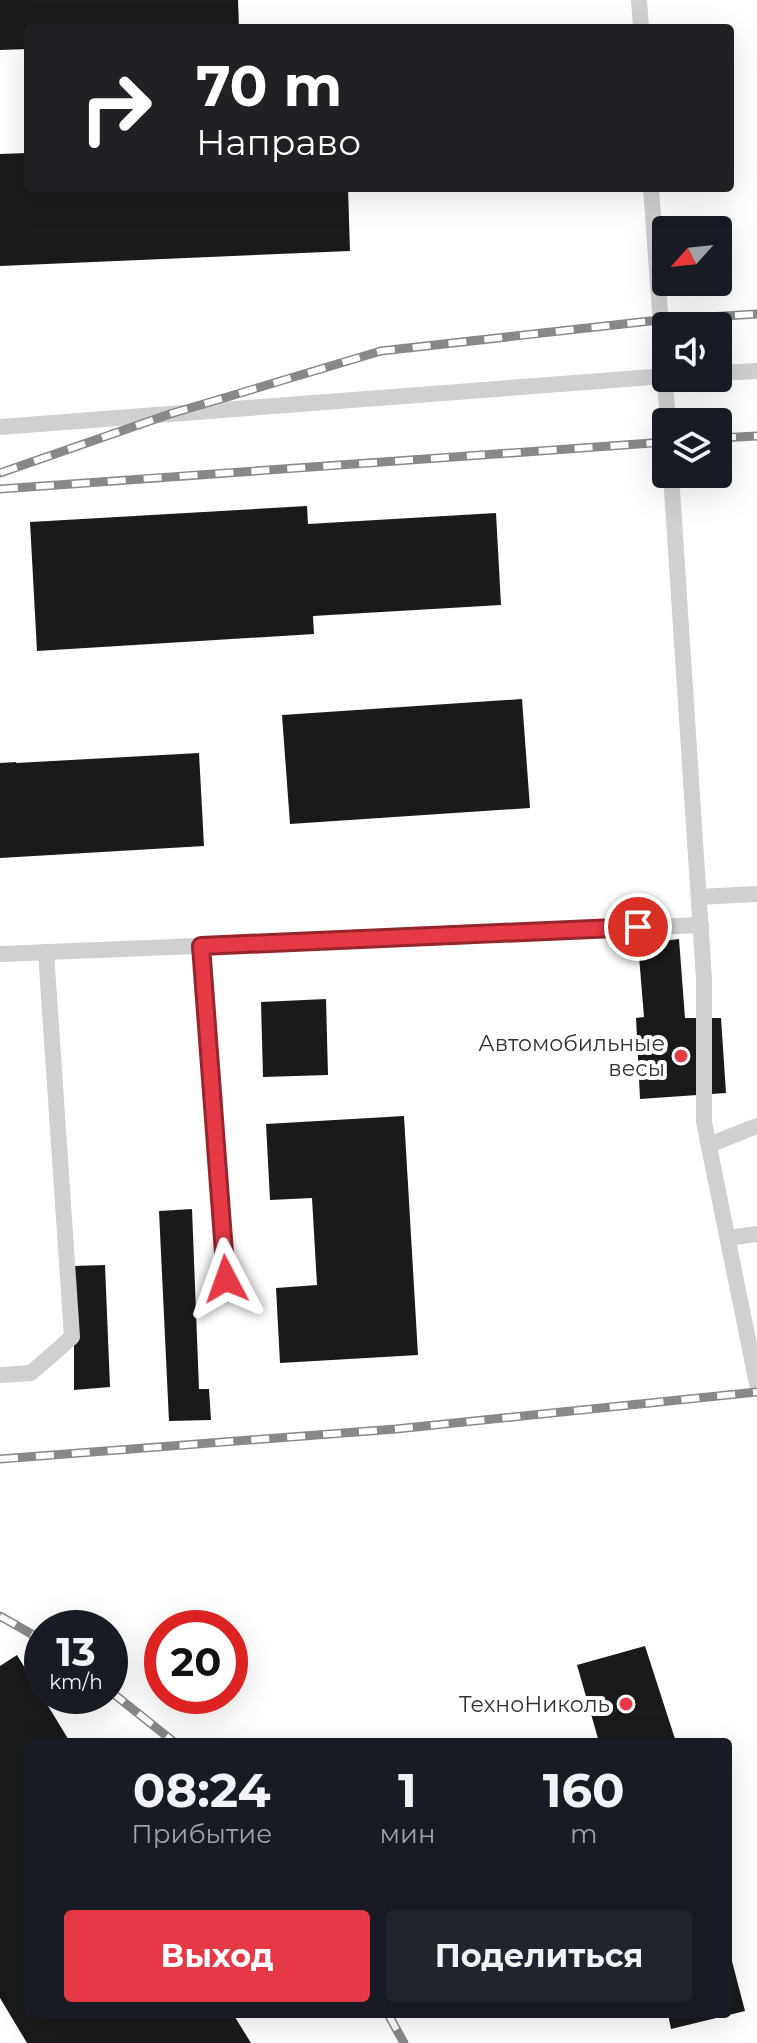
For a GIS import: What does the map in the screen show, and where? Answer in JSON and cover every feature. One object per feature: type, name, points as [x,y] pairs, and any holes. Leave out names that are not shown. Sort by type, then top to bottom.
[{"type":"lane","points":[[639,0],[641,24]]},
{"type":"lane","points":[[651,192],[660,312]]},
{"type":"lane","points":[[732,372],[757,371]]},
{"type":"lane","points":[[0,427],[652,377]]},
{"type":"lane","points":[[672,488],[704,979],[704,1122],[757,1384]]},
{"type":"lane","points":[[699,897],[757,894]]},
{"type":"lane","points":[[0,954],[701,925]]},
{"type":"lane","points":[[201,946],[226,1279]]},
{"type":"lane","points":[[0,1375],[31,1373],[72,1337],[46,952]]},
{"type":"lane","points":[[709,1145],[757,1126]]},
{"type":"lane","points":[[728,1238],[757,1234]]},
{"type":"building","points":[[0,0],[238,0],[239,24],[24,24],[24,49],[0,50]]},
{"type":"building","points":[[24,153],[24,192],[348,192],[350,251],[0,266],[0,154]]},
{"type":"building","points":[[307,506],[308,524],[496,513],[501,605],[313,616],[314,634],[37,651],[30,522]]},
{"type":"building","points":[[522,699],[530,808],[290,824],[282,715]]},
{"type":"building","points":[[199,753],[204,846],[0,858],[0,763]]},
{"type":"building","name":"Автомобильные весы","points":[[679,939],[685,1018],[721,1018],[726,1093],[640,1099],[636,1018],[644,1017],[638,944]]},
{"type":"building","points":[[326,999],[328,1075],[263,1077],[261,1002]]},
{"type":"building","points":[[404,1116],[418,1355],[280,1363],[276,1288],[317,1285],[312,1198],[270,1200],[266,1124]]},
{"type":"building","points":[[192,1209],[199,1389],[209,1389],[211,1420],[169,1421],[159,1211]]},
{"type":"building","points":[[105,1265],[110,1387],[74,1390],[74,1266]]},
{"type":"building","name":"ТехноНиколь","points":[[645,1646],[675,1738],[598,1738],[577,1665]]},
{"type":"building","points":[[17,1655],[24,1666],[24,1714],[53,1714],[68,1738],[24,1738],[24,2018],[235,2018],[251,2043],[27,2043],[0,1998],[0,1666]]},
{"type":"building","points":[[732,1961],[745,2011],[732,2014]]},
{"type":"building","points":[[669,2018],[716,2018],[671,2029]]},
{"type":"railway","points":[[0,473],[170,414],[381,351],[659,320],[757,314]]},
{"type":"railway","points":[[732,437],[757,436]]},
{"type":"railway","points":[[0,489],[652,443]]},
{"type":"railway","points":[[0,1459],[396,1429],[757,1392]]},
{"type":"railway","points":[[0,1616],[24,1630]]},
{"type":"railway","points":[[128,1705],[169,1738]]},
{"type":"railway","points":[[390,2018],[404,2043]]},
{"type":"place","name":"Автомобильные весы","points":[[681,1056]]},
{"type":"place","name":"ТехноНиколь","points":[[626,1704]]},
{"type":"route","points":[[226,1279],[201,946],[638,927]]}]
